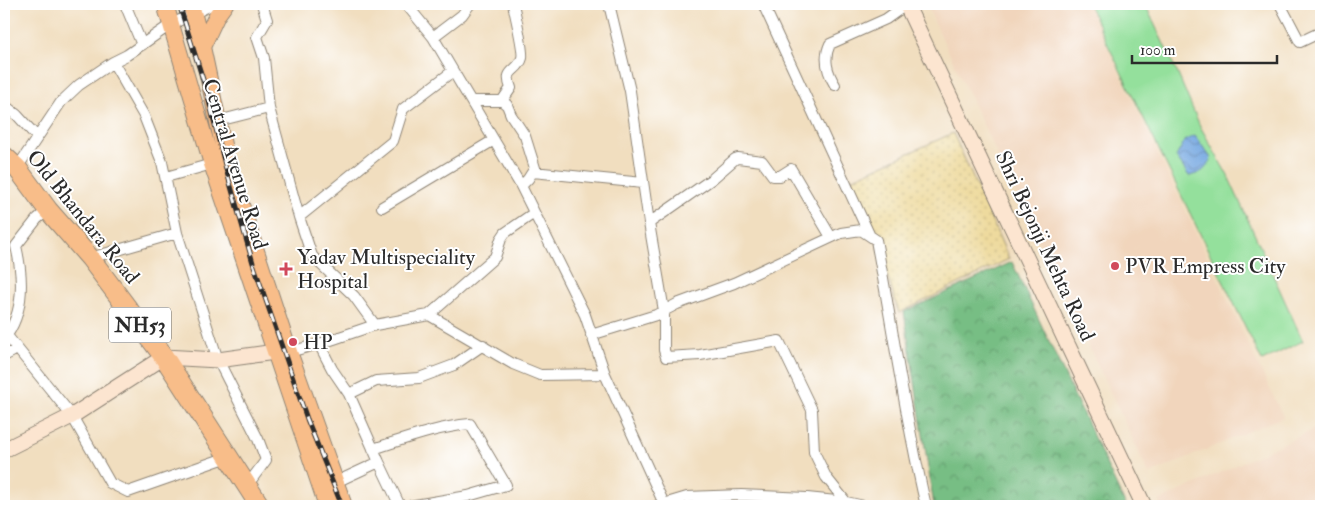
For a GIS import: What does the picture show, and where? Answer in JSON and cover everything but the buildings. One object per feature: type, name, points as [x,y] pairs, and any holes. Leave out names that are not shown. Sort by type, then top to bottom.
[{"type":"highway","name":"Old Bhandara Road","points":[[10,162],[48,210],[90,258],[164,357],[260,506]]},
{"type":"main road","name":"Central Avenue Road","points":[[165,4],[212,164],[282,352],[336,482],[344,506]]},
{"type":"main road","points":[[202,47],[217,14],[224,4]]},
{"type":"main road","name":"Shri Bejonji Mehta Road","points":[[907,4],[1144,506]]},
{"type":"main road","name":"Central Avenue Road","points":[[192,8],[226,159],[327,506]]},
{"type":"main road","points":[[4,450],[72,416],[164,357],[218,360],[282,352]]},
{"type":"street","points":[[125,4],[142,45]]},
{"type":"street","points":[[10,162],[37,136],[61,102],[79,85],[142,45],[192,8],[213,4]]},
{"type":"street","points":[[262,4],[266,20],[257,37],[264,58],[269,108],[299,217],[312,256],[354,296],[375,325]]},
{"type":"street","points":[[406,4],[433,37],[521,186],[585,315],[605,374],[662,505],[686,497],[742,495],[864,506]]},
{"type":"street","points":[[433,37],[462,15],[470,4]]},
{"type":"street","points":[[502,102],[511,88],[507,79],[508,75],[522,59],[523,50],[513,4]]},
{"type":"street","points":[[609,4],[630,91],[664,311],[664,350],[666,357],[700,355],[779,341],[812,410],[814,452],[826,477],[847,504]]},
{"type":"street","points":[[763,4],[869,235]]},
{"type":"street","points":[[835,86],[826,68],[826,53],[830,44],[886,19],[907,4]]},
{"type":"street","points":[[1280,4],[1300,42],[1321,32]]},
{"type":"street","points":[[113,62],[144,116],[162,162],[177,233],[218,360],[266,460],[246,487]]},
{"type":"street","points":[[299,217],[393,141],[403,110],[453,71]]},
{"type":"street","points":[[471,102],[502,102],[507,105],[511,115],[525,136],[535,168],[521,186]]},
{"type":"street","points":[[4,105],[37,136]]},
{"type":"street","points":[[218,121],[269,108]]},
{"type":"street","points":[[382,207],[494,140]]},
{"type":"street","points":[[649,223],[697,191],[738,158],[762,161],[771,175],[776,177],[791,169],[831,237]]},
{"type":"street","points":[[166,177],[212,164]]},
{"type":"street","points":[[533,172],[643,183]]},
{"type":"street","points":[[48,210],[37,219],[16,246],[20,262],[22,288],[15,324],[6,334],[72,416],[110,483],[128,492],[228,457]]},
{"type":"street","points":[[282,352],[319,344],[375,325],[429,315],[494,257],[505,233],[534,213]]},
{"type":"street","points":[[591,335],[623,326],[734,283],[840,233],[861,230],[876,240],[891,317],[913,453],[926,506]]},
{"type":"street","points":[[90,258],[177,233]]},
{"type":"street","points":[[429,315],[513,364],[540,375],[605,374]]},
{"type":"street","points":[[319,344],[332,369],[349,394],[400,506]]},
{"type":"street","points":[[349,394],[376,381],[419,378],[454,364],[483,345]]},
{"type":"street","points":[[4,356],[17,349]]},
{"type":"street","points":[[373,449],[457,425],[470,424],[506,485],[468,496],[409,506]]},
{"type":"street","points":[[336,482],[379,462]]},
{"type":"shaded area","points":[[926,4],[1087,4],[1283,417],[1149,474]]},
{"type":"shaded area","points":[[1321,426],[1321,506],[1161,506],[1159,501]]},
{"type":"green space","points":[[1088,4],[1145,4],[1200,126],[1228,176],[1303,341],[1262,361]]},
{"type":"green space","points":[[1012,262],[1126,506],[934,506],[904,312]]},
{"type":"sand","points":[[953,133],[1009,259],[899,313],[873,231],[845,182]]},
{"type":"water","points":[[1195,136],[1211,158],[1203,170],[1189,176],[1176,157],[1185,140]]},
{"type":"railway","points":[[179,4],[206,89],[226,169],[253,263],[307,419],[342,506]]},
{"type":"place","name":"PVR Empress City","points":[[1115,266]]},
{"type":"place","name":"Yadav Multispeciality Hospital","points":[[286,269]]},
{"type":"place","name":"HP","points":[[293,342]]}]
